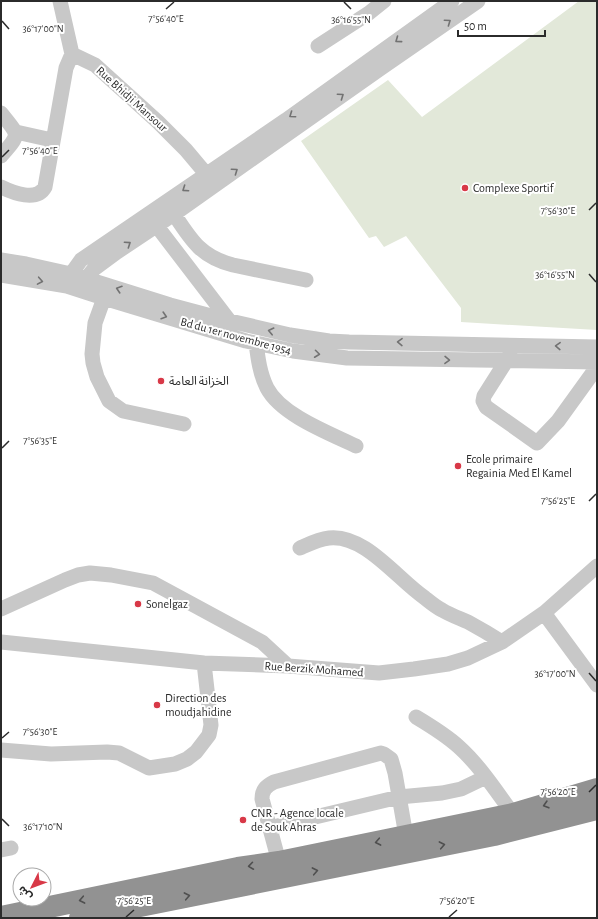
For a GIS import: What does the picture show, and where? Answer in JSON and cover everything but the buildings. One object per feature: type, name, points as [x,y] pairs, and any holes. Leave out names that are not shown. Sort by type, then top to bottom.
[{"type":"highway","points":[[1,917],[238,868],[279,862],[513,814],[597,789]]},
{"type":"highway","points":[[80,918],[494,835],[597,809]]},
{"type":"street","points":[[1,187],[8,190],[37,195],[42,192],[45,187],[52,140],[66,68],[72,54],[60,1]]},
{"type":"street","points":[[318,46],[369,13],[384,1]]},
{"type":"street","points":[[1,260],[26,264],[69,280],[81,260],[207,175],[452,1]]},
{"type":"street","points":[[478,1],[174,214],[111,256],[94,270],[84,285],[290,335],[329,341],[597,348]]},
{"type":"street","name":"Rue Bhidji Mansour","points":[[72,54],[95,66],[158,122],[186,150],[207,175]]},
{"type":"street","points":[[1,113],[16,132],[52,140]]},
{"type":"street","points":[[1,156],[15,140],[16,132]]},
{"type":"street","points":[[174,214],[193,242],[211,257],[232,265],[306,280]]},
{"type":"street","points":[[156,225],[230,321],[251,342],[261,374],[268,389],[277,402],[290,413],[356,446]]},
{"type":"street","name":"Bd du 1er novembre 1954","points":[[1,275],[69,280],[84,285],[104,298],[251,342],[293,351],[347,358],[597,362]]},
{"type":"street","points":[[104,298],[95,323],[92,354],[97,377],[110,401],[123,411],[184,424]]},
{"type":"street","points":[[516,345],[484,396],[484,404],[507,423],[537,443],[558,421],[597,367]]},
{"type":"street","points":[[300,548],[319,540],[329,538],[342,539],[359,545],[376,555],[394,573],[420,595],[442,610],[468,622],[502,642]]},
{"type":"street","name":"Rue Berzik Mohamed","points":[[1,642],[204,663],[288,666],[379,673],[448,664],[468,658],[502,642],[544,614],[597,566]]},
{"type":"street","points":[[1,609],[65,580],[90,573],[111,575],[153,583],[262,642],[288,666]]},
{"type":"street","points":[[544,614],[597,685]]},
{"type":"street","points":[[1,750],[51,754],[119,753],[149,768],[175,764],[187,759],[196,752],[209,735],[211,724],[204,663]]},
{"type":"street","points":[[416,716],[444,734],[460,748],[486,777],[513,814]]},
{"type":"street","points":[[279,862],[269,828],[262,799],[262,792],[269,784],[274,782],[370,756],[384,754],[391,759],[395,773],[406,836]]},
{"type":"street","points":[[269,828],[399,797],[442,793],[454,790],[486,777]]},
{"type":"green space","name":"Complexe Sportif","points":[[579,1],[597,1],[597,330],[461,322],[461,308],[406,236],[384,247],[376,236],[369,238],[301,141],[388,80],[422,117]]},
{"type":"place","name":"Complexe Sportif","points":[[465,188]]},
{"type":"place","name":"الخزانة العامة","points":[[161,381]]},
{"type":"place","name":"Ecole primaire Regainia Med El Kamel","points":[[458,466]]},
{"type":"place","name":"Sonelgaz","points":[[138,604]]},
{"type":"place","name":"Direction des moudjahidine","points":[[157,705]]},
{"type":"place","name":"CNR - Agence locale de Souk Ahras","points":[[243,820]]}]
